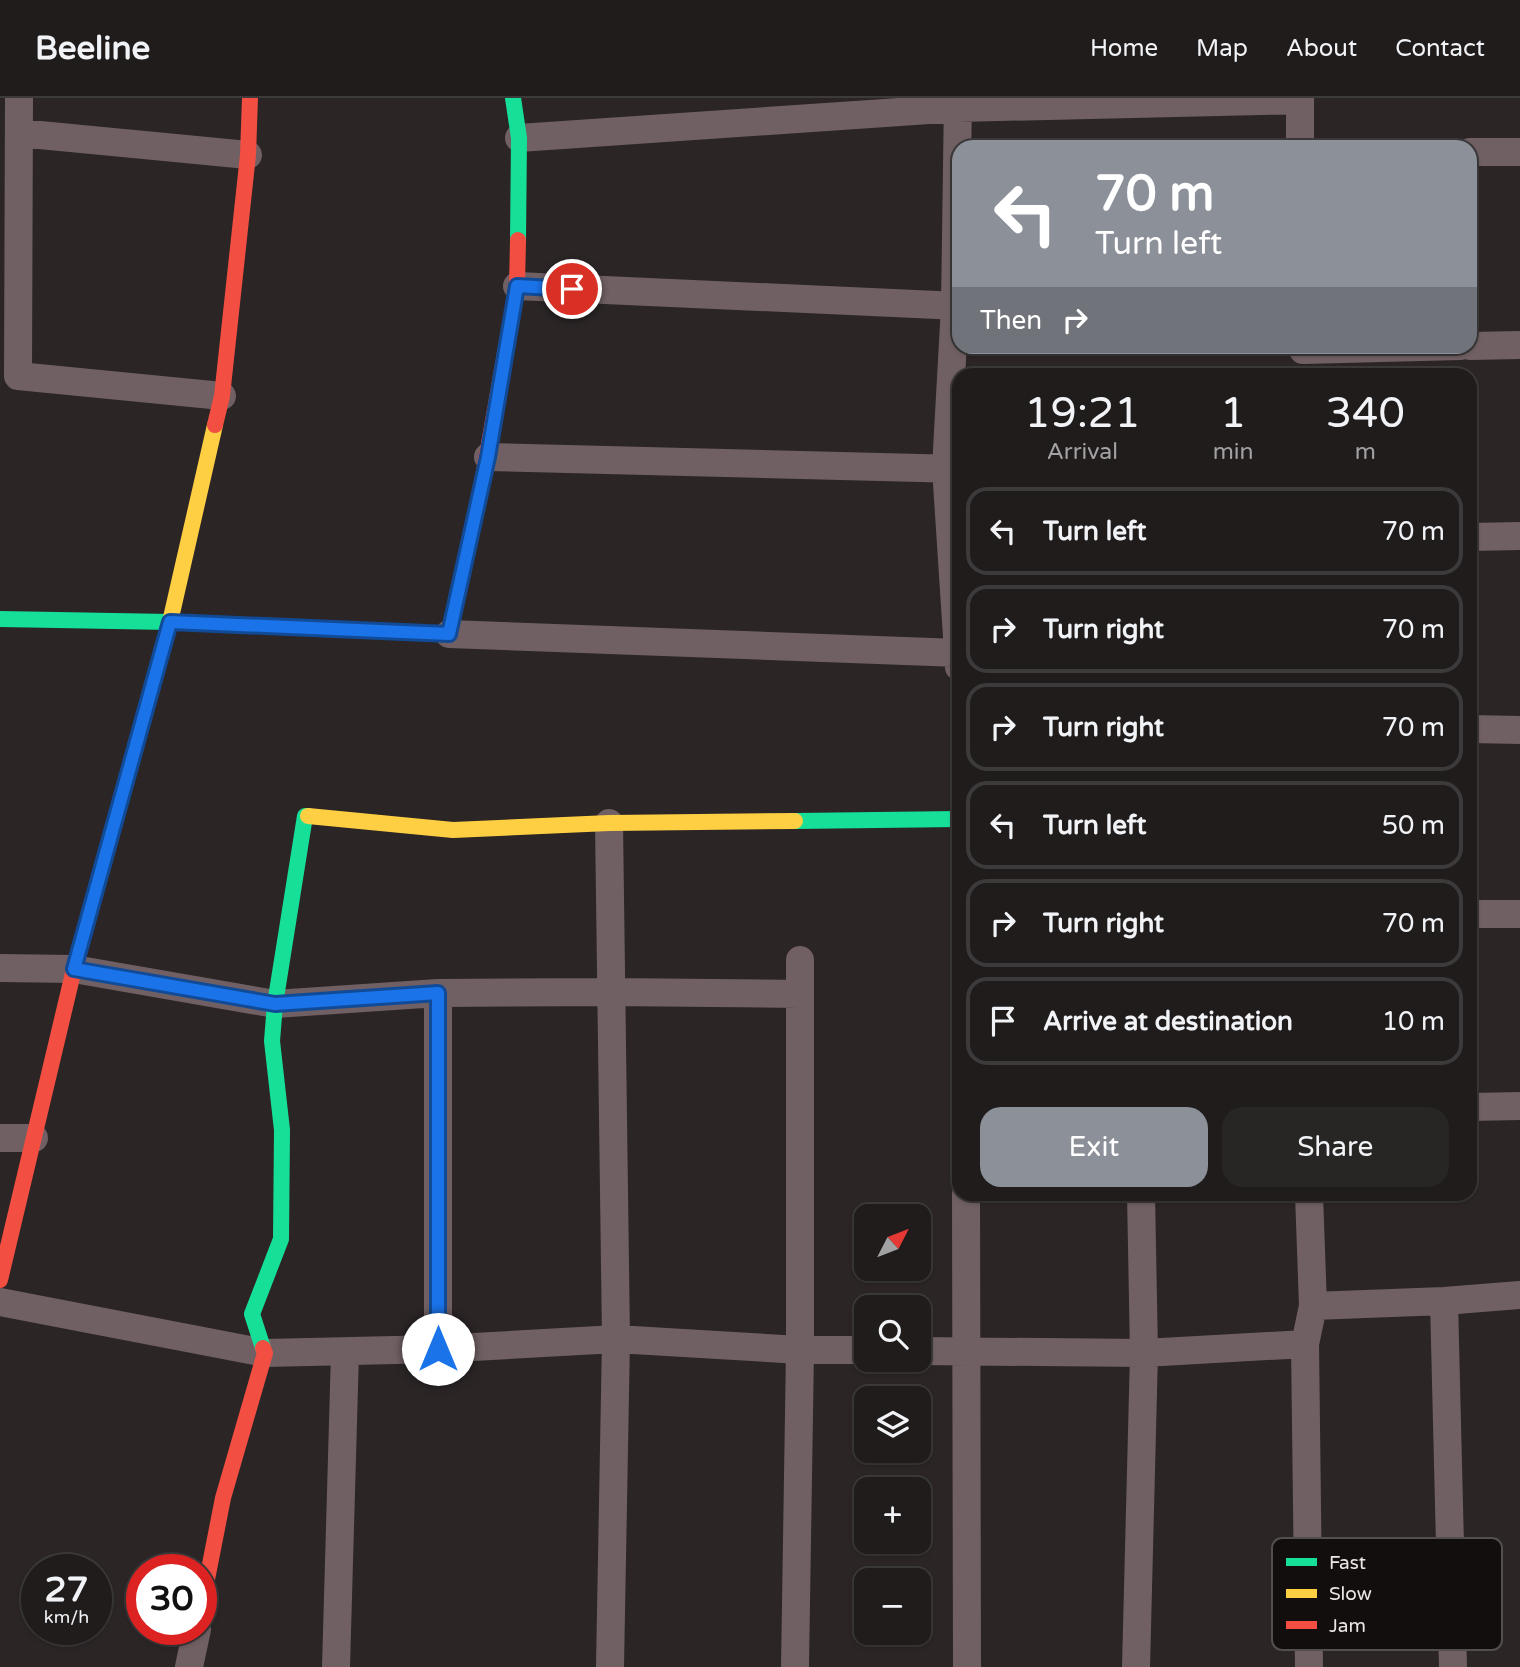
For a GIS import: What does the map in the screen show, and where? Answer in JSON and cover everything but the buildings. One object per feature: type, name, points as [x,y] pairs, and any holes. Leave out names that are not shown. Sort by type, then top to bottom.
[{"type":"street","points":[[19,98],[9,376],[222,396]]},
{"type":"street","points":[[0,1280],[74,969],[170,622],[222,396],[248,155],[250,98]]},
{"type":"street","points":[[449,634],[488,457],[517,286],[519,138],[513,98]]},
{"type":"street","points":[[519,138],[958,103],[1300,99],[1300,140]]},
{"type":"street","points":[[958,103],[958,140]]},
{"type":"street","points":[[19,133],[248,155]]},
{"type":"street","points":[[1477,152],[1520,152]]},
{"type":"street","points":[[517,286],[952,306]]},
{"type":"street","points":[[1477,346],[1520,345]]},
{"type":"street","points":[[1303,357],[1346,354]]},
{"type":"street","points":[[488,457],[952,468]]},
{"type":"street","points":[[1477,537],[1520,536]]},
{"type":"street","points":[[0,619],[170,622],[952,653]]},
{"type":"street","points":[[1477,729],[1520,730]]},
{"type":"street","points":[[212,1554],[223,1498],[265,1353],[252,1314],[281,1239],[282,1130],[272,1041],[275,1004],[304,816],[453,830],[609,824],[952,819]]},
{"type":"street","points":[[609,824],[616,1339],[610,1667]]},
{"type":"street","points":[[1477,914],[1520,914]]},
{"type":"street","points":[[795,1667],[800,1350],[800,960]]},
{"type":"street","points":[[0,968],[74,969],[275,1004],[438,993],[800,994]]},
{"type":"street","points":[[438,993],[438,1349]]},
{"type":"street","points":[[1477,1107],[1520,1107]]},
{"type":"street","points":[[0,1138],[34,1138]]},
{"type":"street","points":[[966,1201],[967,1667]]},
{"type":"street","points":[[1136,1667],[1144,1353],[1141,1201]]},
{"type":"street","points":[[1307,1538],[1305,1343],[1313,1306],[1309,1201]]},
{"type":"street","points":[[1313,1306],[1520,1295]]},
{"type":"street","points":[[1444,1301],[1450,1538]]},
{"type":"street","points":[[0,1302],[265,1353],[438,1349],[616,1339],[800,1350],[854,1350]]},
{"type":"street","points":[[931,1351],[1144,1353],[1305,1343]]},
{"type":"street","points":[[336,1667],[345,1352]]},
{"type":"street","points":[[189,1667],[194,1645]]},
{"type":"traffic: fast","points":[[513,98],[519,138],[518,240]]},
{"type":"traffic: fast","points":[[0,619],[170,622],[449,634],[482,483]]},
{"type":"traffic: fast","points":[[263,1348],[252,1314],[281,1239],[282,1130],[272,1041],[275,1004],[305,816],[308,816]]},
{"type":"traffic: fast","points":[[795,821],[952,819]]},
{"type":"traffic: slow","points":[[98,884],[170,622],[215,425]]},
{"type":"traffic: slow","points":[[308,816],[453,830],[609,823],[795,821]]},
{"type":"traffic: jam","points":[[215,425],[222,396],[248,155],[250,98]]},
{"type":"traffic: jam","points":[[482,483],[517,286],[518,240]]},
{"type":"traffic: jam","points":[[0,1280],[74,969],[98,884]]},
{"type":"traffic: jam","points":[[212,1554],[223,1498],[265,1353],[263,1348]]},
{"type":"route","points":[[438,1349],[438,993],[275,1004],[74,969],[170,622],[449,634],[488,457],[517,286],[572,289]]}]
